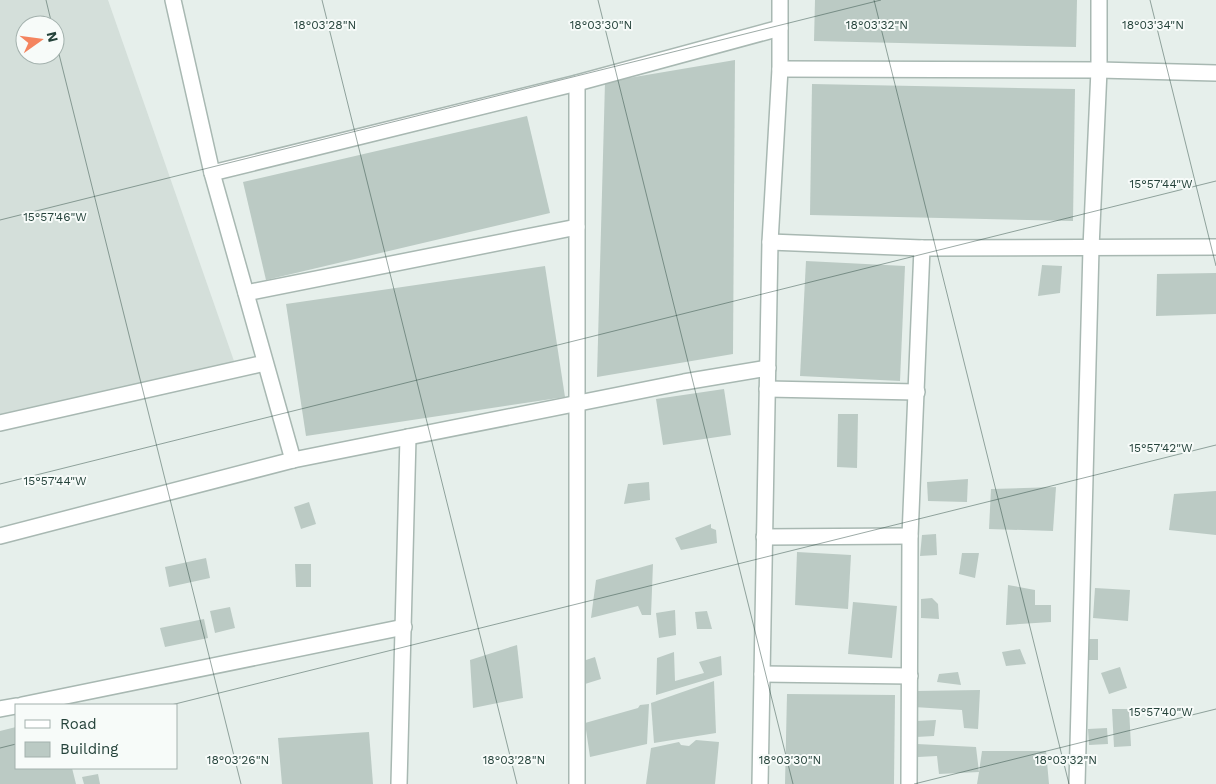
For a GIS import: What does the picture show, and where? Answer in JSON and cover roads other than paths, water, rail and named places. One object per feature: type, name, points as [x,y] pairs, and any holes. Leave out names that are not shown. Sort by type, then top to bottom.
[{"type":"street","points":[[173,0],[212,173],[293,460]]},
{"type":"street","points":[[760,784],[770,242],[780,69],[780,0]]},
{"type":"street","points":[[1077,784],[1091,248],[1099,70],[1099,0]]},
{"type":"street","points":[[212,173],[577,83],[780,28]]},
{"type":"street","points":[[780,69],[1099,70],[1216,73]]},
{"type":"street","points":[[577,83],[577,784]]},
{"type":"street","points":[[246,293],[577,226]]},
{"type":"street","points":[[770,242],[922,248],[1216,247]]},
{"type":"street","points":[[909,784],[910,536],[922,248]]},
{"type":"street","points":[[0,423],[265,363]]},
{"type":"street","points":[[0,536],[293,460],[768,368]]},
{"type":"street","points":[[767,389],[917,392]]},
{"type":"street","points":[[399,784],[408,437]]},
{"type":"street","points":[[764,537],[910,536]]},
{"type":"street","points":[[27,704],[404,627]]},
{"type":"street","points":[[762,674],[910,676]]},
{"type":"street","points":[[0,710],[15,706]]}]
